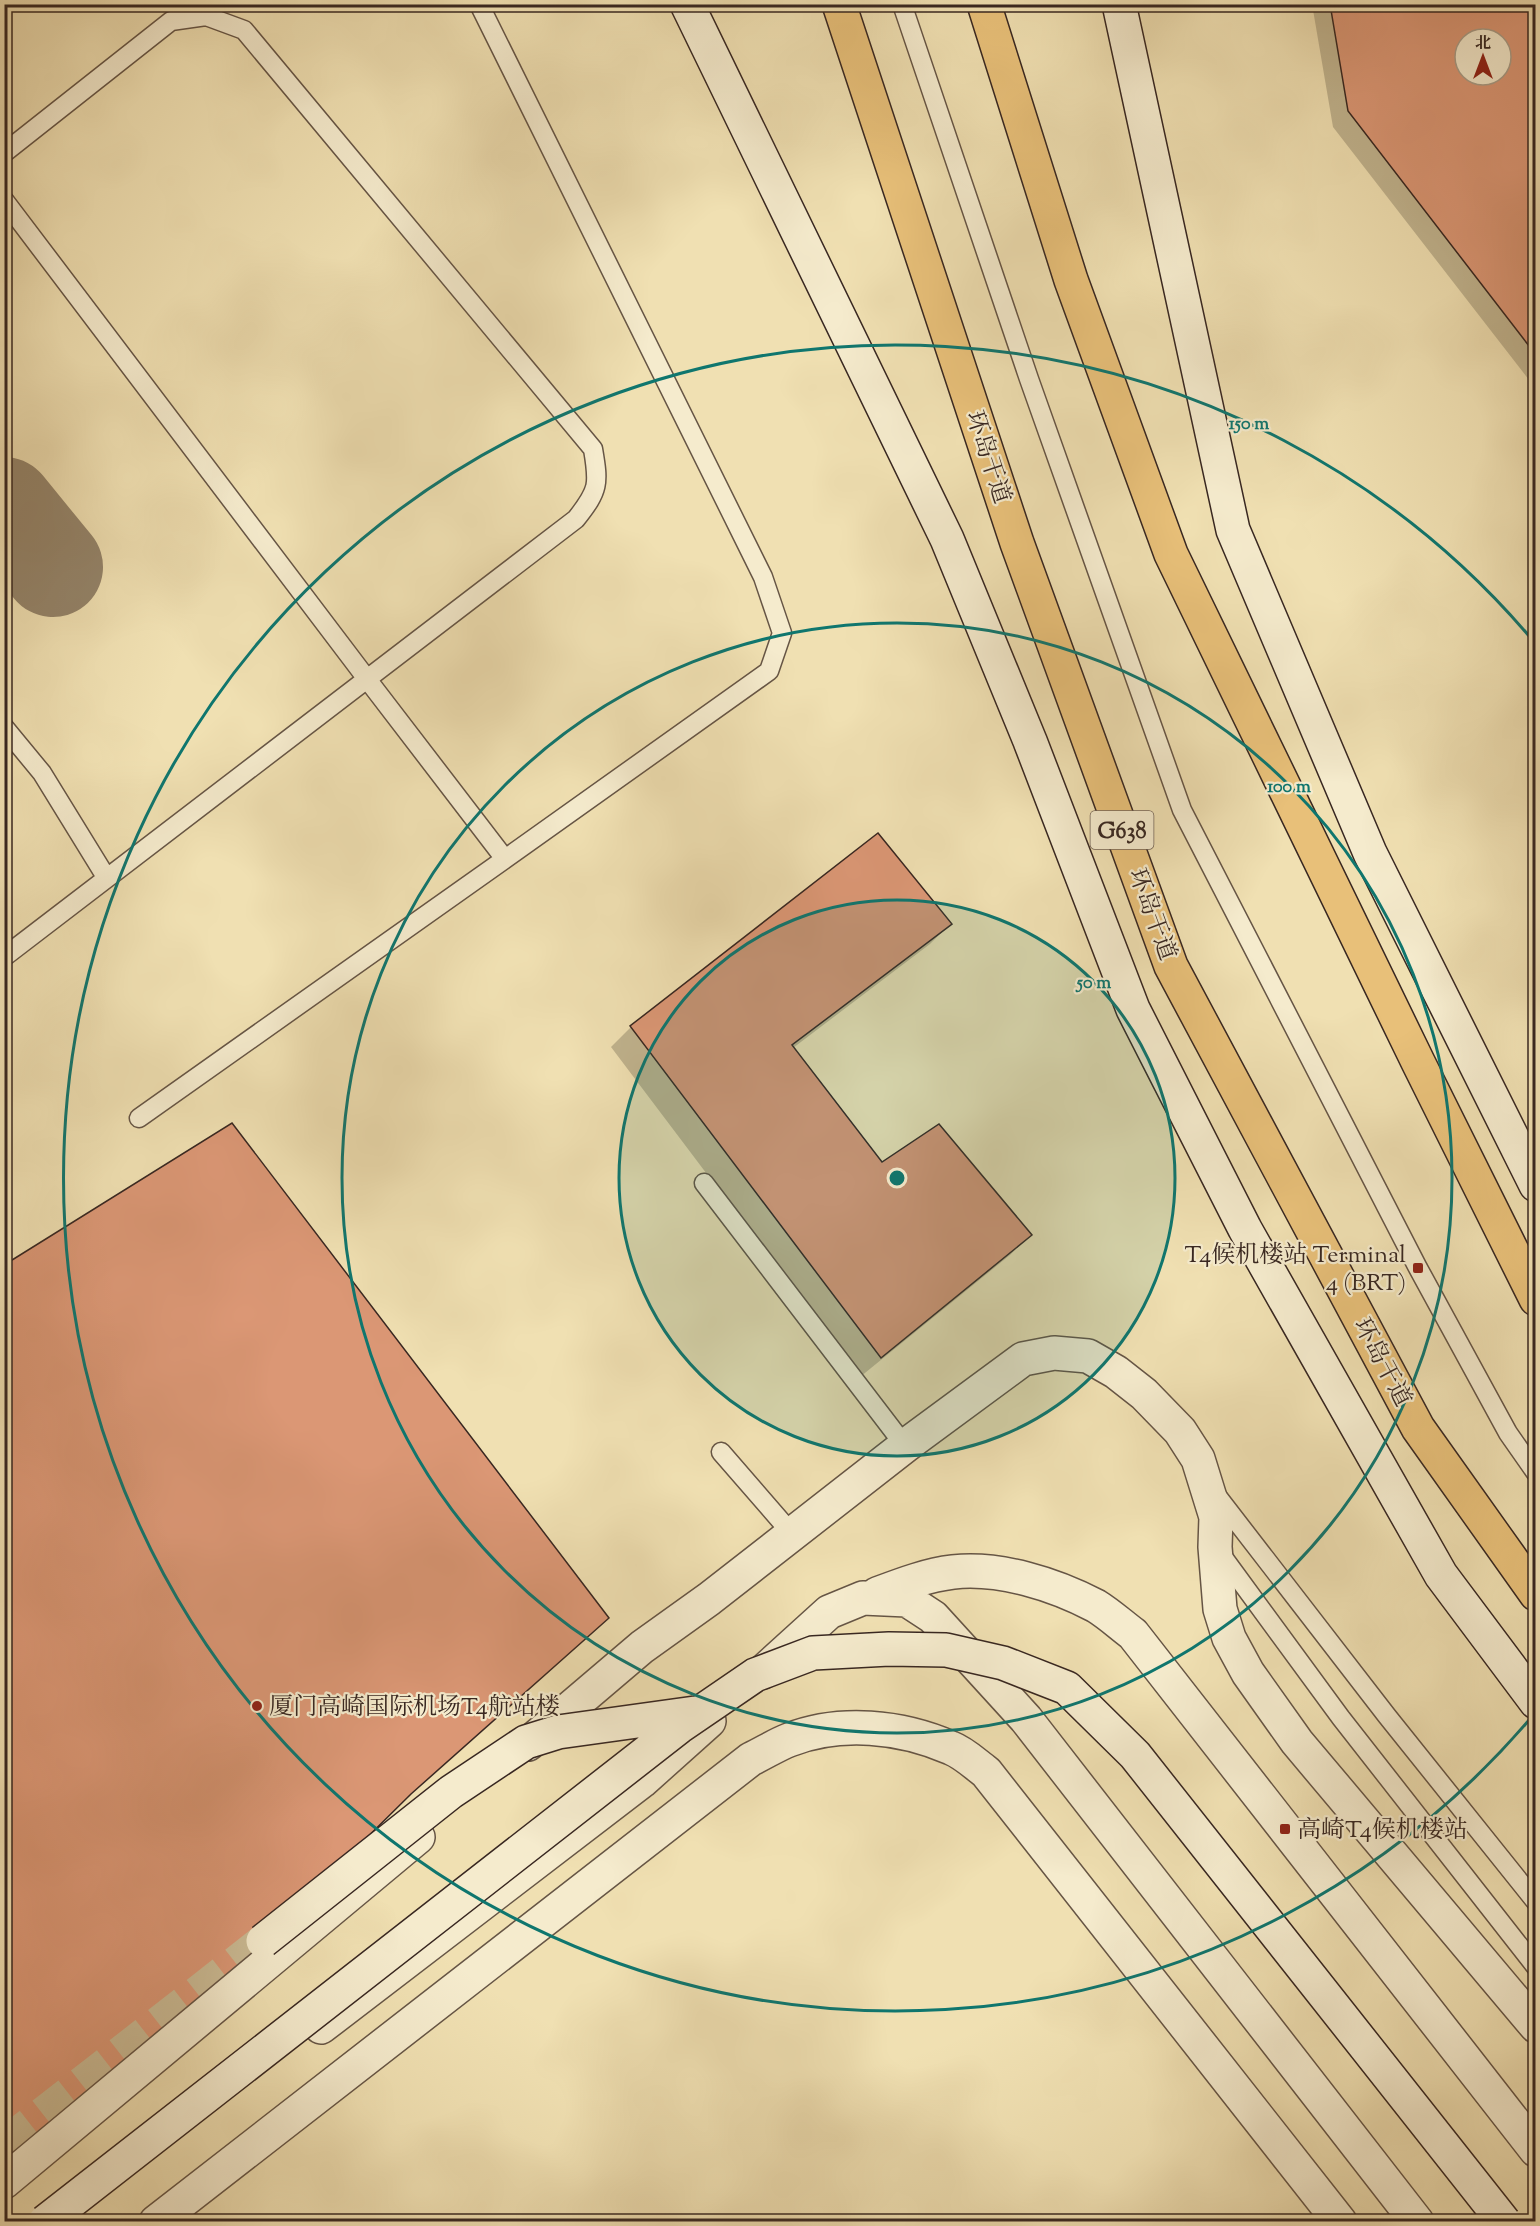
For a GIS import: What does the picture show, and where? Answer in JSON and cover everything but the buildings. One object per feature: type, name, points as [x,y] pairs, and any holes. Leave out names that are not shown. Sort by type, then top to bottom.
[{"type":"highway","name":"环岛干道","points":[[839,4],[1017,543],[1172,966],[1418,1428],[1536,1594]]},
{"type":"highway","points":[[984,4],[1071,280],[1172,554],[1418,1062],[1536,1299]]},
{"type":"street","points":[[687,4],[947,539],[1030,741],[1133,1009],[1245,1228],[1441,1575],[1536,1702]]},
{"type":"street","points":[[1119,4],[1233,530],[1370,853],[1536,1185]]},
{"type":"street","points":[[4,2182],[377,1872],[642,1647],[1023,1359],[1054,1353],[1088,1356],[1116,1372],[1164,1412],[1180,1431],[1198,1459],[1207,1482],[1216,1517],[1215,1547],[1220,1609],[1229,1638],[1248,1672],[1298,1742],[1536,2026]]},
{"type":"street","points":[[67,2222],[642,1781],[829,1612],[915,1581],[953,1572],[989,1572],[1024,1578],[1097,1607],[1133,1634],[1536,2150]]},
{"type":"street","points":[[863,1598],[907,1600],[933,1617],[1026,1719],[1417,2222]]},
{"type":"street","points":[[45,2222],[670,1734],[755,1675],[813,1653],[888,1648],[946,1650],[1003,1663],[1067,1688],[1136,1755],[1504,2222]]},
{"type":"street","points":[[263,1941],[452,1792],[526,1742],[558,1732],[700,1713]]},
{"type":"street","points":[[156,2222],[751,1759],[789,1740],[828,1730],[867,1728],[911,1733],[954,1749],[986,1772],[1340,2222]]},
{"type":"lane","points":[[139,1118],[769,671],[782,633],[762,577],[478,4]]},
{"type":"lane","points":[[902,4],[1029,379],[1182,810],[1418,1268],[1508,1433],[1536,1473]]},
{"type":"lane","points":[[4,153],[171,21],[206,16],[244,30],[593,449],[598,478],[593,499],[576,519],[4,957]]},
{"type":"lane","points":[[4,200],[506,859]]},
{"type":"lane","points":[[4,727],[42,773],[106,877]]},
{"type":"lane","points":[[704,1183],[905,1446]]},
{"type":"lane","points":[[721,1452],[793,1535]]},
{"type":"lane","points":[[1207,1482],[1380,1707],[1536,1902]]},
{"type":"lane","points":[[1215,1547],[1341,1718],[1536,1967]]},
{"type":"taxiway","points":[[4,507],[53,567]]},
{"type":"tunnel","points":[[4,2144],[263,1941]]},
{"type":"place","name":"T4候机楼站 Terminal 4 (BRT)","points":[[1418,1268]]},
{"type":"place","name":"厦门高崎国际机场T4航站楼","points":[[257,1706]]},
{"type":"place","name":"高崎T4候机楼站","points":[[1285,1829]]}]
